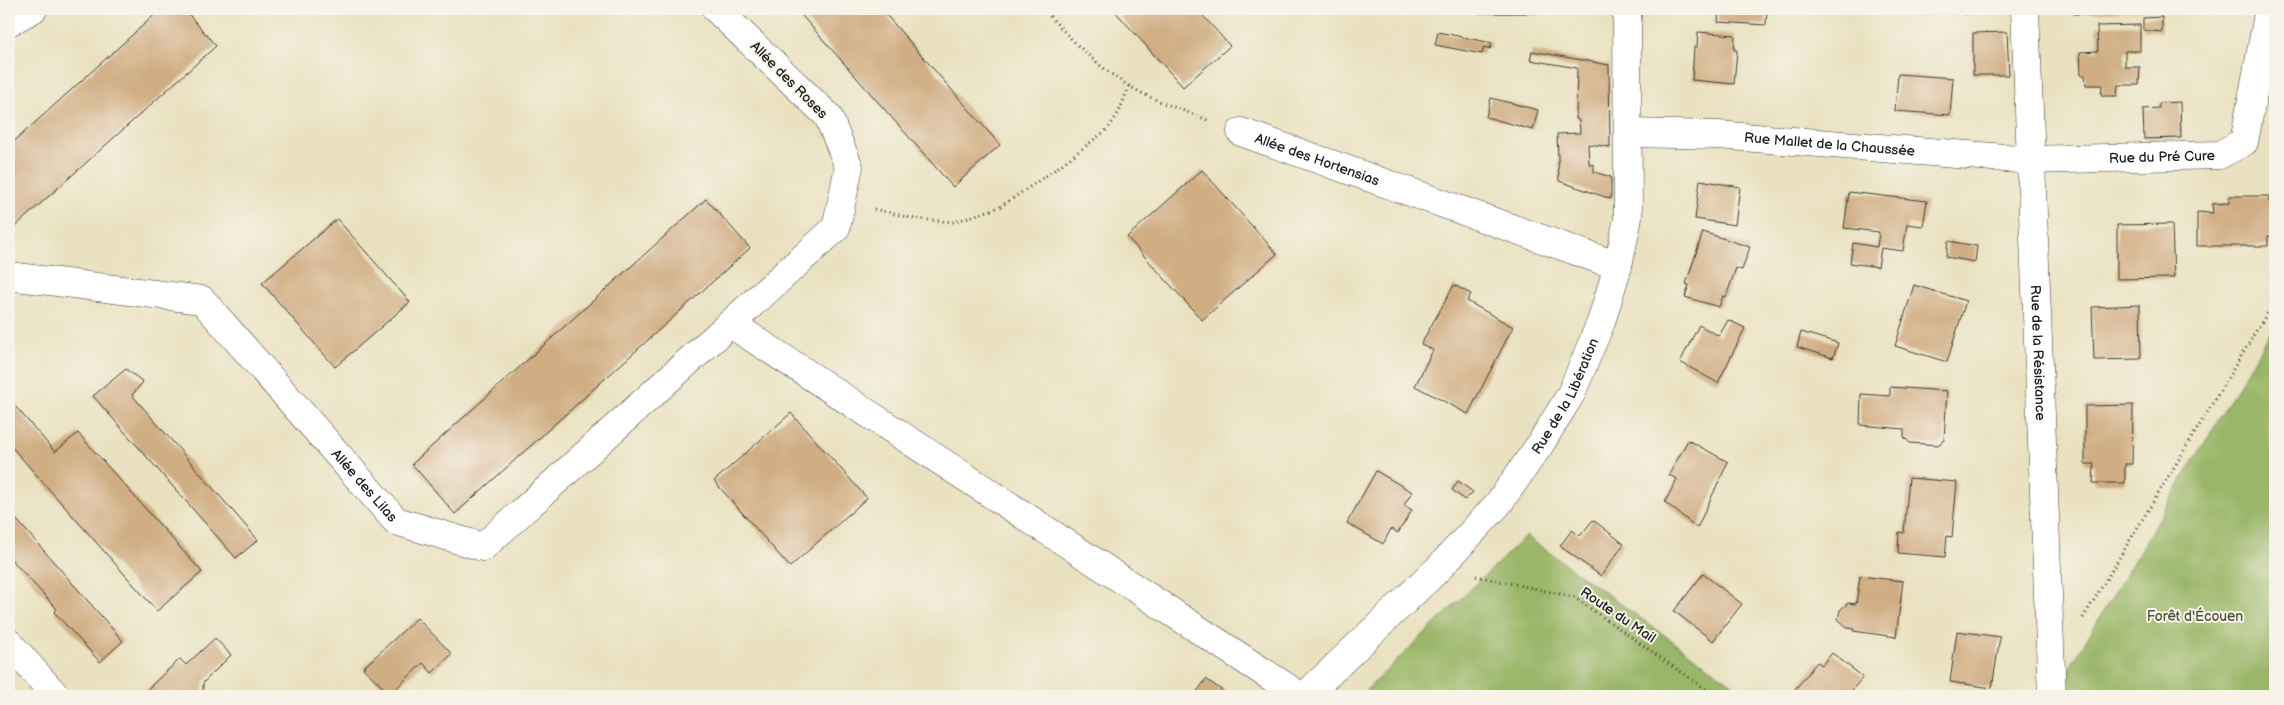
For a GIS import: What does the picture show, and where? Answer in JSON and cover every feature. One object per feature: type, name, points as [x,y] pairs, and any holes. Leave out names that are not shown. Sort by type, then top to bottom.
[{"type":"street","points":[[9,22],[33,9]]},
{"type":"street","name":"Allée des Roses","points":[[716,9],[828,116],[849,167],[836,228],[731,324]]},
{"type":"street","name":"Rue de la Libération","points":[[1305,696],[1438,569],[1498,504],[1539,446],[1571,394],[1601,322],[1618,266],[1628,218],[1627,9]]},
{"type":"street","name":"Rue de la Résistance","points":[[2025,9],[2052,696]]},
{"type":"street","name":"Rue du Pré Cure","points":[[2030,160],[2219,155],[2244,142],[2269,9]]},
{"type":"street","name":"Allée des Hortensias","points":[[1241,132],[1618,266]]},
{"type":"street","name":"Rue Mallet de la Chaussée","points":[[1629,133],[1718,135],[2030,160]]},
{"type":"street","name":"Allée des Lilas","points":[[9,276],[202,300],[396,521],[483,547],[731,324]]},
{"type":"street","points":[[731,324],[1300,696]]},
{"type":"street","points":[[9,643],[56,696]]},
{"type":"path","name":"Allée des Hortensias","points":[[1042,9],[1097,63],[1129,86],[1158,100],[1241,132]]},
{"type":"path","points":[[842,201],[915,219],[954,222],[1000,207],[1053,171],[1108,129],[1120,112],[1129,86]]},
{"type":"path","points":[[2081,621],[2275,300]]},
{"type":"path","name":"Route du Mail","points":[[1438,569],[1574,597],[1714,696]]},
{"type":"green space","name":"Forêt d'Écouen","points":[[2275,325],[2275,696],[2047,696],[2063,679]]},
{"type":"green space","points":[[1526,536],[1749,696],[1360,696]]},
{"type":"building","points":[[161,9],[184,9],[216,46],[9,232],[9,146]]},
{"type":"building","points":[[796,9],[881,9],[1000,145],[953,187]]},
{"type":"building","points":[[1113,9],[1197,9],[1230,46],[1183,87]]},
{"type":"building","points":[[1479,9],[1542,9],[1542,13],[1479,13]]},
{"type":"building","points":[[1719,9],[1767,9],[1766,25],[1718,22]]},
{"type":"building","points":[[1962,9],[1984,9],[1984,13],[1962,14]]},
{"type":"building","points":[[2074,9],[2146,9],[2146,10],[2074,14]]},
{"type":"building","points":[[2162,17],[2162,32],[2143,30],[2143,18]]},
{"type":"building","points":[[2140,25],[2140,51],[2125,51],[2125,67],[2140,67],[2139,85],[2118,85],[2117,96],[2101,96],[2102,85],[2086,85],[2085,75],[2081,75],[2080,52],[2098,51],[2097,26]]},
{"type":"building","points":[[1438,32],[1492,43],[1490,49],[1484,47],[1482,54],[1435,45]]},
{"type":"building","points":[[1698,32],[1735,35],[1734,50],[1737,50],[1734,84],[1692,80],[1694,47],[1697,47]]},
{"type":"building","points":[[2007,32],[2009,75],[1973,75],[1973,33]]},
{"type":"building","points":[[1532,51],[1609,65],[1610,147],[1588,144],[1589,164],[1594,165],[1594,172],[1611,177],[1611,199],[1559,181],[1557,134],[1580,133],[1579,120],[1576,119],[1577,68],[1530,60]]},
{"type":"building","points":[[1898,74],[1953,78],[1950,115],[1895,111]]},
{"type":"building","points":[[1491,98],[1538,110],[1533,130],[1486,117]]},
{"type":"building","points":[[2180,102],[2181,138],[2144,139],[2143,109],[2159,108],[2159,103]]},
{"type":"building","points":[[1202,170],[1277,254],[1202,320],[1127,237]]},
{"type":"building","points":[[1700,180],[1740,187],[1735,225],[1695,219]]},
{"type":"building","points":[[1849,192],[1927,201],[1923,226],[1907,224],[1903,251],[1881,248],[1878,267],[1850,263],[1853,243],[1877,247],[1879,232],[1844,228]]},
{"type":"building","points":[[2229,196],[2269,196],[2269,202],[2275,202],[2275,236],[2268,236],[2268,246],[2197,246],[2197,212],[2213,213],[2212,204],[2229,203]]},
{"type":"building","points":[[706,199],[750,248],[455,514],[412,464]]},
{"type":"building","points":[[337,219],[410,302],[335,367],[262,283]]},
{"type":"building","points":[[2172,224],[2174,278],[2117,279],[2117,225]]},
{"type":"building","points":[[1703,232],[1750,247],[1742,270],[1736,268],[1726,297],[1723,296],[1719,307],[1685,297],[1689,285],[1686,284]]},
{"type":"building","points":[[1948,241],[1977,246],[1975,262],[1946,257]]},
{"type":"building","points":[[1454,285],[1471,294],[1467,301],[1513,327],[1468,414],[1415,386],[1433,350],[1421,344]]},
{"type":"building","points":[[1914,285],[1966,301],[1947,362],[1895,346]]},
{"type":"building","points":[[2140,305],[2141,359],[2094,360],[2092,307]]},
{"type":"building","points":[[1728,320],[1745,328],[1718,383],[1680,362],[1699,325],[1719,336]]},
{"type":"building","points":[[1801,332],[1838,343],[1833,358],[1797,347]]},
{"type":"building","points":[[126,369],[143,382],[132,395],[258,540],[236,558],[93,396]]},
{"type":"building","points":[[1890,387],[1947,391],[1944,440],[1938,445],[1910,443],[1904,437],[1904,429],[1860,425],[1861,394],[1890,396]]},
{"type":"building","points":[[9,399],[55,452],[78,433],[202,572],[157,611],[9,444]]},
{"type":"building","points":[[2133,405],[2132,464],[2125,464],[2125,483],[2093,483],[2094,464],[2085,464],[2085,406]]},
{"type":"building","points":[[791,413],[867,498],[790,567],[714,481]]},
{"type":"building","points":[[1688,440],[1728,462],[1697,528],[1665,502],[1677,479],[1669,475]]},
{"type":"building","points":[[1376,471],[1412,492],[1404,505],[1412,510],[1398,533],[1391,529],[1383,544],[1347,523]]},
{"type":"building","points":[[1909,478],[1957,482],[1952,537],[1947,536],[1945,557],[1898,553],[1899,532],[1904,533]]},
{"type":"building","points":[[1458,481],[1473,492],[1465,500],[1452,490]]},
{"type":"building","points":[[9,511],[123,641],[100,662],[54,612],[57,609],[9,557]]},
{"type":"building","points":[[1593,520],[1624,544],[1601,576],[1560,546],[1572,530],[1580,536]]},
{"type":"building","points":[[1703,574],[1742,604],[1713,641],[1674,611]]},
{"type":"building","points":[[1860,576],[1903,581],[1896,637],[1853,631],[1854,629],[1848,628],[1838,619],[1840,610],[1848,603],[1856,604]]},
{"type":"building","points":[[417,618],[452,654],[432,673],[423,663],[390,694],[363,668]]},
{"type":"building","points":[[1957,631],[2000,637],[1992,688],[1950,682]]},
{"type":"building","points":[[215,638],[231,655],[203,683],[203,696],[140,696],[180,659],[186,665]]},
{"type":"building","points":[[1832,653],[1863,677],[1852,690],[1857,694],[1855,696],[1790,696],[1817,662],[1822,665]]},
{"type":"building","points":[[1206,679],[1227,694],[1226,696],[1194,696]]}]
